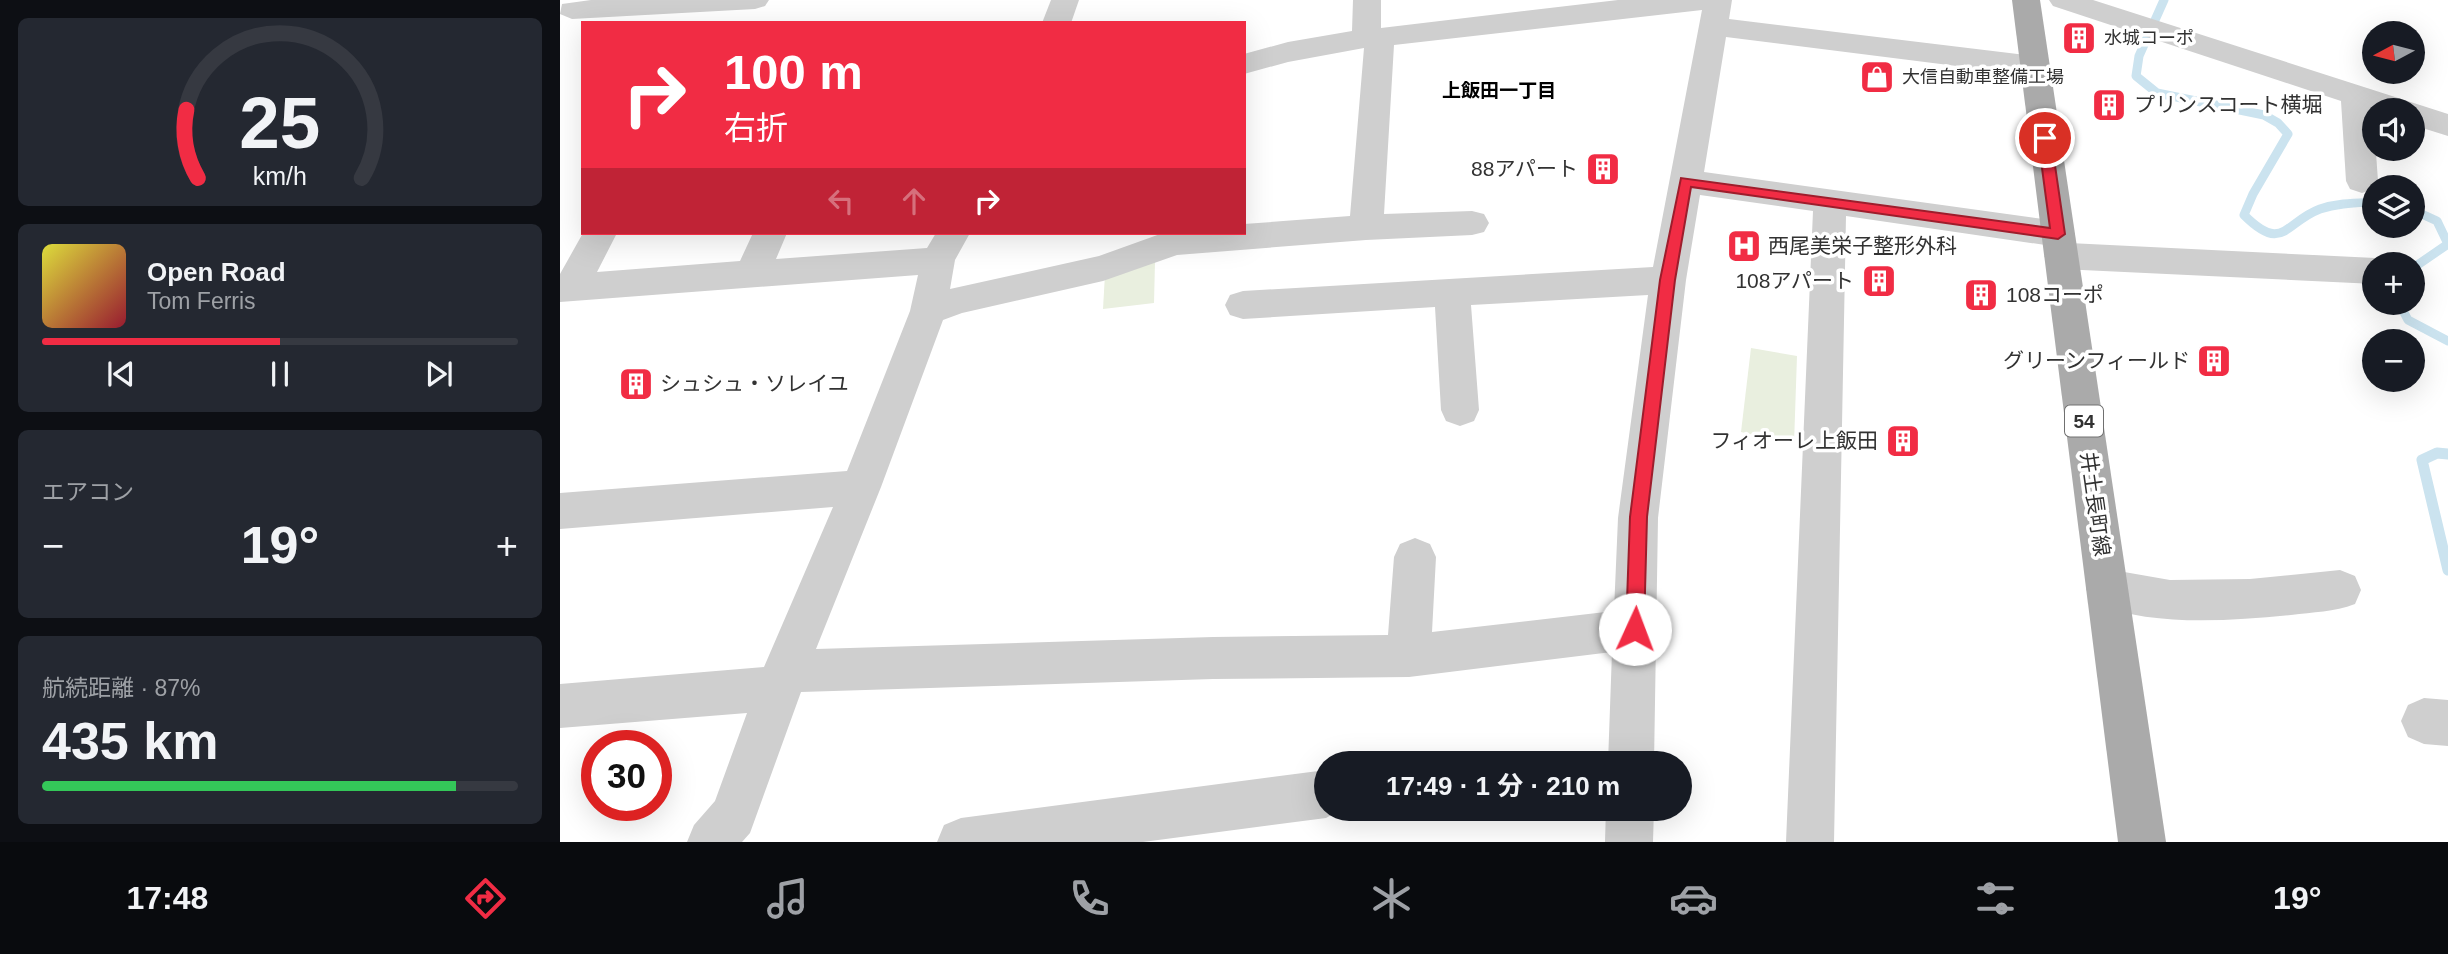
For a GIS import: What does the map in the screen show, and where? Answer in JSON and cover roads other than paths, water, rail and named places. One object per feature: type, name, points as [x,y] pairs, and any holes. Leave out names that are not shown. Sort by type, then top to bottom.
[{"type":"main road","name":"井土長町線","points":[[2026,0],[2142,842]]},
{"type":"street","points":[[570,13],[685,13],[755,0]]},
{"type":"street","points":[[1057,21],[1065,0]]},
{"type":"street","points":[[1366,227],[1373,38],[1367,0]]},
{"type":"street","points":[[2063,0],[2363,98]]},
{"type":"street","points":[[1623,751],[1635,629],[1638,517],[1668,280],[1716,9]]},
{"type":"street","points":[[1246,63],[1278,53],[1373,38],[1572,12],[1716,9],[2035,66]]},
{"type":"street","points":[[2356,96],[2362,181]]},
{"type":"street","points":[[2425,118],[2448,125]]},
{"type":"street","points":[[1685,181],[2059,245],[2362,270]]},
{"type":"street","points":[[1810,842],[1830,204]]},
{"type":"street","points":[[928,311],[958,300],[1103,268],[1174,242],[1366,227],[1472,223]]},
{"type":"street","points":[[566,287],[599,235]]},
{"type":"street","points":[[752,274],[769,235]]},
{"type":"street","points":[[566,287],[752,274],[946,246],[928,311],[861,487],[782,679],[733,816],[711,842]]},
{"type":"street","points":[[1243,305],[1668,280]]},
{"type":"street","points":[[1452,292],[1460,410]]},
{"type":"street","points":[[560,511],[861,487]]},
{"type":"street","points":[[1409,656],[1415,557]]},
{"type":"street","points":[[2107,589],[2170,600],[2250,599],[2340,590]]},
{"type":"street","points":[[560,706],[782,679],[1213,658],[1409,656],[1635,629]]},
{"type":"street","points":[[961,842],[1314,796]]},
{"type":"street","points":[[1629,842],[1630,821]]},
{"type":"waterway","points":[[2164,0],[2139,56],[2136,76],[2157,93],[2264,115],[2278,123],[2288,134],[2253,194],[2244,215],[2267,232],[2276,234],[2320,209],[2362,203]]},
{"type":"waterway","points":[[2425,216],[2437,221],[2448,244],[2425,260]]},
{"type":"waterway","points":[[2405,315],[2408,320],[2448,341]]},
{"type":"waterway","points":[[2448,454],[2437,453],[2422,460],[2448,570]]},
{"type":"place","name":"水城コーポ","points":[[2079,38]]},
{"type":"place","name":"大信自動車整備工場","points":[[1877,77]]},
{"type":"place","name":"プリンスコート横堀","points":[[2109,105]]},
{"type":"place","name":"88アパート","points":[[1603,169]]},
{"type":"place","name":"西尾美栄子整形外科","points":[[1744,246]]},
{"type":"place","name":"108アパート","points":[[1879,281]]},
{"type":"place","name":"108コーポ","points":[[1981,295]]},
{"type":"place","name":"グリーンフィールド","points":[[2214,361]]},
{"type":"place","name":"シュシュ・ソレイユ","points":[[636,384]]},
{"type":"place","name":"フィオーレ上飯田","points":[[1903,441]]},
{"type":"district","name":"上飯田一丁目","points":[[1499,90]]}]
